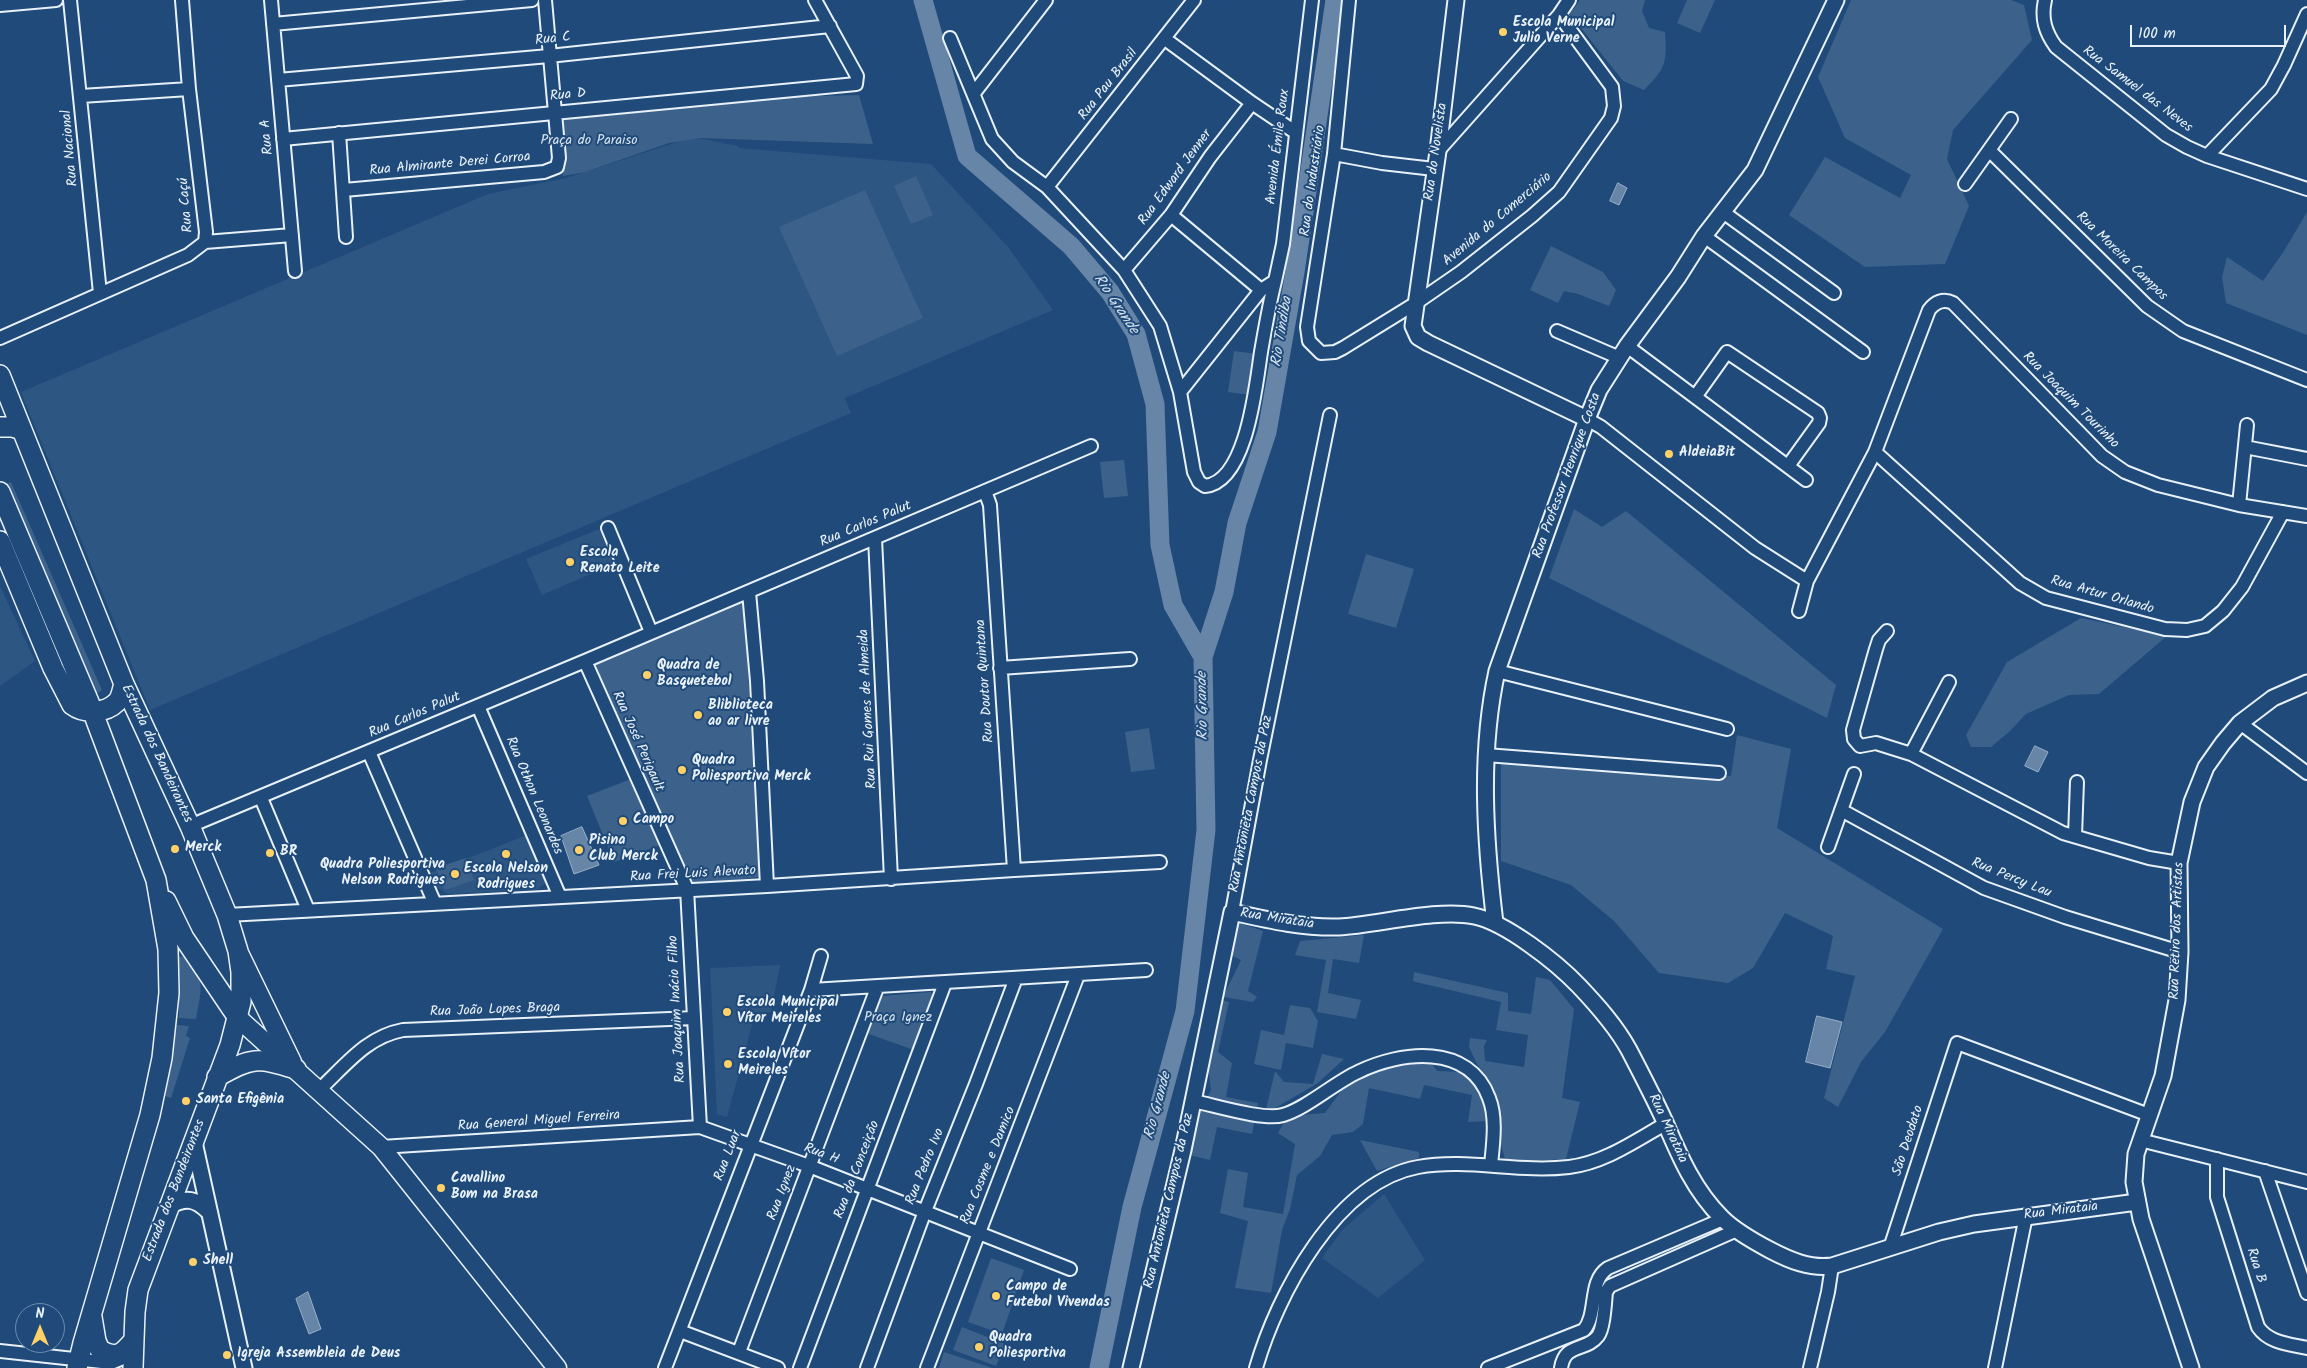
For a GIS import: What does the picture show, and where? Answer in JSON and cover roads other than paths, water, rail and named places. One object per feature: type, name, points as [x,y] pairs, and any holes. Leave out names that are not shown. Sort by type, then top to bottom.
[{"type":"main road","name":"Estrada dos Bandeirantes","points":[[0,375],[124,684],[190,826],[226,915],[238,951],[242,989],[238,1018],[138,1290],[133,1353]]},
{"type":"main road","points":[[0,426],[22,430]]},
{"type":"main road","points":[[0,492],[92,712],[156,880],[184,938],[238,1018],[381,1147],[557,1368]]},
{"type":"main road","points":[[0,541],[53,668],[72,705],[76,708],[92,712],[116,702],[124,684]]},
{"type":"main road","points":[[78,1364],[150,1115],[162,1058],[170,974],[168,949],[156,880]]},
{"type":"main road","points":[[238,951],[296,1069]]},
{"type":"main road","points":[[217,1078],[242,1063],[256,1060],[268,1060],[296,1069]]},
{"type":"main road","points":[[91,1314],[96,1341],[100,1350],[111,1355],[133,1353]]},
{"type":"street","points":[[0,5],[56,0]]},
{"type":"street","name":"Rua Nacional","points":[[70,0],[100,293]]},
{"type":"street","name":"Rua Caçú","points":[[0,338],[188,255],[205,242],[206,232],[189,89],[182,0]]},
{"type":"street","name":"Rua A","points":[[270,0],[295,271]]},
{"type":"street","points":[[273,24],[532,0]]},
{"type":"street","points":[[545,0],[554,112]]},
{"type":"street","points":[[815,0],[830,26]]},
{"type":"street","points":[[974,93],[1046,0]]},
{"type":"street","name":"Rua Pau Brasil","points":[[1047,187],[1194,0]]},
{"type":"street","name":"Avenida Émile Roux","points":[[1180,392],[1194,472],[1199,482],[1205,486],[1212,485],[1231,468],[1250,426],[1283,244],[1312,0]]},
{"type":"street","name":"Rua do Industriário","points":[[1330,353],[1321,353],[1314,347],[1309,341],[1307,327],[1334,154],[1349,0]]},
{"type":"street","name":"Rua do Novelista","points":[[1456,0],[1438,151],[1413,326],[1418,337],[1587,419]]},
{"type":"street","points":[[1438,151],[1559,15],[1569,0]]},
{"type":"street","name":"Rua Professor Henrique Costa","points":[[1494,923],[1489,873],[1486,755],[1489,712],[1497,671],[1587,419],[1599,390],[1623,352],[1678,276],[1704,236],[1755,170],[1836,0]]},
{"type":"street","name":"Rua Samuel das Neves","points":[[2045,0],[2044,23],[2048,37],[2056,47],[2166,135],[2207,156],[2307,189]]},
{"type":"street","points":[[2207,156],[2271,89],[2307,14]]},
{"type":"street","name":"Avenida do Comerciário","points":[[1330,353],[1343,348],[1416,304],[1461,272],[1559,192],[1611,118],[1614,106],[1612,87],[1559,15]]},
{"type":"street","name":"Rua C","points":[[278,80],[549,56],[830,26]]},
{"type":"street","name":"Rua D","points":[[283,139],[856,84],[857,76],[830,26]]},
{"type":"street","points":[[950,38],[992,139],[1013,162],[1047,187],[1124,270],[1160,326],[1180,392]]},
{"type":"street","points":[[1165,39],[1295,132]]},
{"type":"street","points":[[81,96],[189,89]]},
{"type":"street","name":"Rua Edward Jenner","points":[[1124,270],[1171,214],[1210,157],[1252,103]]},
{"type":"street","name":"Rua Almirante Derei Corroa","points":[[344,190],[544,172],[557,167],[559,158],[554,112]]},
{"type":"street","points":[[1965,184],[2011,119]]},
{"type":"street","points":[[339,133],[346,237]]},
{"type":"street","name":"Rua Moreira Campos","points":[[1989,150],[2147,306],[2183,331],[2307,380]]},
{"type":"street","points":[[1334,154],[1382,163],[1434,169]]},
{"type":"street","points":[[1723,212],[1834,293]]},
{"type":"street","points":[[1171,214],[1261,290]]},
{"type":"street","points":[[205,242],[292,235]]},
{"type":"street","points":[[1704,236],[1863,352]]},
{"type":"street","points":[[1180,392],[1261,290],[1275,281]]},
{"type":"street","name":"Rua Joaquim Tourinho","points":[[1875,452],[1929,310],[1934,304],[1948,300],[2102,456],[2125,472],[2158,485],[2239,505],[2307,516]]},
{"type":"street","points":[[1557,331],[1623,352],[1696,397],[1806,480]]},
{"type":"street","points":[[1696,397],[1728,352],[1818,413],[1819,423],[1788,466]]},
{"type":"street","name":"Rua Antonieta Campos da Paz","points":[[1131,1368],[1193,1101],[1330,416]]},
{"type":"street","points":[[1587,419],[1600,427],[1755,548],[1807,580]]},
{"type":"street","points":[[2239,505],[2247,425]]},
{"type":"street","name":"Rua Carlos Palut","points":[[190,826],[586,662],[651,632],[1091,446]]},
{"type":"street","points":[[2245,448],[2307,459]]},
{"type":"street","points":[[1799,611],[1807,580],[1875,452]]},
{"type":"street","name":"Rua Artur Orlando","points":[[1875,452],[2020,583],[2046,598],[2165,629],[2187,630],[2204,626],[2223,611],[2242,587],[2283,512]]},
{"type":"street","name":"Rua Doutor Quintana","points":[[985,491],[990,505],[1014,870]]},
{"type":"street","points":[[608,528],[651,632]]},
{"type":"street","name":"Rua Rui Gomes de Almeida","points":[[875,538],[891,879]]},
{"type":"street","points":[[749,592],[755,657],[768,886]]},
{"type":"street","points":[[1887,631],[1878,640],[1853,730],[1854,739],[1860,746],[1876,743],[1911,754],[2063,833],[2149,858],[2179,863]]},
{"type":"street","points":[[1000,668],[1130,659]]},
{"type":"street","name":"Rua José Perigault","points":[[586,662],[688,889]]},
{"type":"street","points":[[1497,671],[1727,729]]},
{"type":"street","points":[[1911,754],[1949,682]]},
{"type":"street","name":"Rua Retiro dos Artistas","points":[[2190,1368],[2137,1202],[2134,1167],[2140,1140],[2162,1076],[2177,1000],[2180,952],[2179,863],[2192,802],[2206,767],[2222,743],[2240,723],[2273,698],[2307,682]]},
{"type":"street","name":"Rua Othon Leonardes","points":[[478,706],[560,897]]},
{"type":"street","points":[[2240,723],[2307,773]]},
{"type":"street","points":[[369,752],[435,904]]},
{"type":"street","points":[[1486,755],[1719,773]]},
{"type":"street","points":[[1828,847],[1854,774]]},
{"type":"street","points":[[2075,836],[2077,782]]},
{"type":"street","points":[[261,798],[308,910]]},
{"type":"street","name":"Rua Percy Lau","points":[[1841,810],[1984,888],[2065,917],[2180,952]]},
{"type":"street","name":"Rua Frei Luis Alevato","points":[[226,915],[768,886],[1160,862]]},
{"type":"street","name":"Rua Joaquim Inácio Filho","points":[[688,889],[700,1127]]},
{"type":"street","name":"Rua Mirataia","points":[[1232,912],[1282,923],[1319,927],[1340,927],[1454,914],[1473,916],[1494,923],[1537,951],[1577,984],[1606,1015],[1628,1048],[1686,1170],[1704,1199],[1723,1219],[1737,1230],[1780,1256],[1820,1267],[1832,1266],[1974,1224],[2137,1202]]},
{"type":"street","name":"Rua Luar","points":[[665,1368],[811,990],[821,956]]},
{"type":"street","points":[[811,990],[877,988],[1146,970]]},
{"type":"street","name":"Rua Cosme e Damico","points":[[927,1368],[1078,975]]},
{"type":"street","name":"Rua Pedro Ivo","points":[[867,1368],[925,1211],[1016,978]]},
{"type":"street","name":"Rua da Conceição","points":[[800,1368],[866,1188],[945,983]]},
{"type":"street","name":"Rua Ignez","points":[[739,1352],[877,988]]},
{"type":"street","name":"Rua João Lopes Braga","points":[[319,1090],[375,1038],[387,1033],[403,1030],[694,1018]]},
{"type":"street","name":"São Deodato","points":[[1890,1248],[1957,1043],[2149,1115]]},
{"type":"street","points":[[1193,1101],[1265,1116],[1282,1115],[1304,1105],[1342,1080],[1385,1060],[1421,1055],[1444,1058],[1459,1062],[1478,1077],[1490,1099],[1494,1137],[1492,1165]]},
{"type":"street","points":[[1257,1367],[1287,1287],[1315,1243],[1352,1202],[1397,1172],[1419,1167],[1461,1164],[1535,1169],[1570,1167],[1618,1151],[1665,1124]]},
{"type":"street","name":"Rua H","points":[[700,1127],[810,1166],[1070,1269]]},
{"type":"street","name":"Rua General Miguel Ferreira","points":[[381,1147],[700,1127]]},
{"type":"street","points":[[2140,1140],[2307,1182]]},
{"type":"street","points":[[194,1142],[244,1368]]},
{"type":"street","name":"Rua B","points":[[2217,1159],[2217,1197],[2258,1327],[2270,1339],[2307,1348]]},
{"type":"street","points":[[2264,1171],[2307,1293]]},
{"type":"street","points":[[170,1205],[179,1200],[192,1200],[208,1211]]},
{"type":"street","points":[[1995,1368],[2026,1216]]},
{"type":"street","points":[[1488,1368],[1584,1330],[1588,1323],[1599,1278],[1608,1268],[1723,1219]]},
{"type":"street","points":[[1561,1368],[1568,1352],[1593,1341],[1598,1336],[1607,1288],[1737,1230]]},
{"type":"street","points":[[1810,1368],[1832,1266]]},
{"type":"street","points":[[680,1331],[778,1368]]},
{"type":"street","points":[[0,1351],[78,1364],[110,1363],[133,1353]]},
{"type":"waterway","name":"Rio Grande","points":[[923,0],[967,156],[1071,246],[1110,292],[1136,334],[1155,404],[1160,545],[1173,605],[1203,657],[1206,830],[1185,1011],[1132,1207],[1099,1368]]},
{"type":"waterway","name":"Rio Tindiba","points":[[1203,657],[1224,592],[1237,523],[1267,432],[1295,272],[1335,0]]},
{"type":"place","name":"Escola Municipal Julio Verne","points":[[1503,32]]},
{"type":"place","name":"AldeiaBit","points":[[1669,454]]},
{"type":"place","name":"Escola Renato Leite","points":[[570,562]]},
{"type":"place","name":"Quadra de Basquetebol","points":[[647,675]]},
{"type":"place","name":"Bliblioteca ao ar livre","points":[[698,715]]},
{"type":"place","name":"Quadra Poliesportiva Merck","points":[[682,770]]},
{"type":"place","name":"Campo","points":[[623,821]]},
{"type":"place","name":"Merck","points":[[175,849]]},
{"type":"place","name":"Pisina Club Merck","points":[[579,850]]},
{"type":"place","name":"BR","points":[[270,853]]},
{"type":"place","name":"Escola Nelson Rodrigues","points":[[506,854]]},
{"type":"place","name":"Quadra Poliesportiva Nelson Rodrigues","points":[[455,874]]},
{"type":"place","name":"Escola Municipal Vítor Meireles","points":[[727,1012]]},
{"type":"place","name":"Escola Vítor Meireles","points":[[728,1064]]},
{"type":"place","name":"Santa Efigênia","points":[[186,1101]]},
{"type":"place","name":"Cavallino Bom na Brasa","points":[[441,1188]]},
{"type":"place","name":"Shell","points":[[193,1262]]},
{"type":"place","name":"Campo de Futebol Vivendas","points":[[996,1296]]},
{"type":"place","name":"Quadra Poliesportiva","points":[[979,1347]]},
{"type":"place","name":"Igreja Assembleia de Deus","points":[[227,1355]]},
{"type":"park label","name":"Praça do Paraiso","points":[[589,142]]},
{"type":"park label","name":"Praça Ignez","points":[[898,1019]]}]
